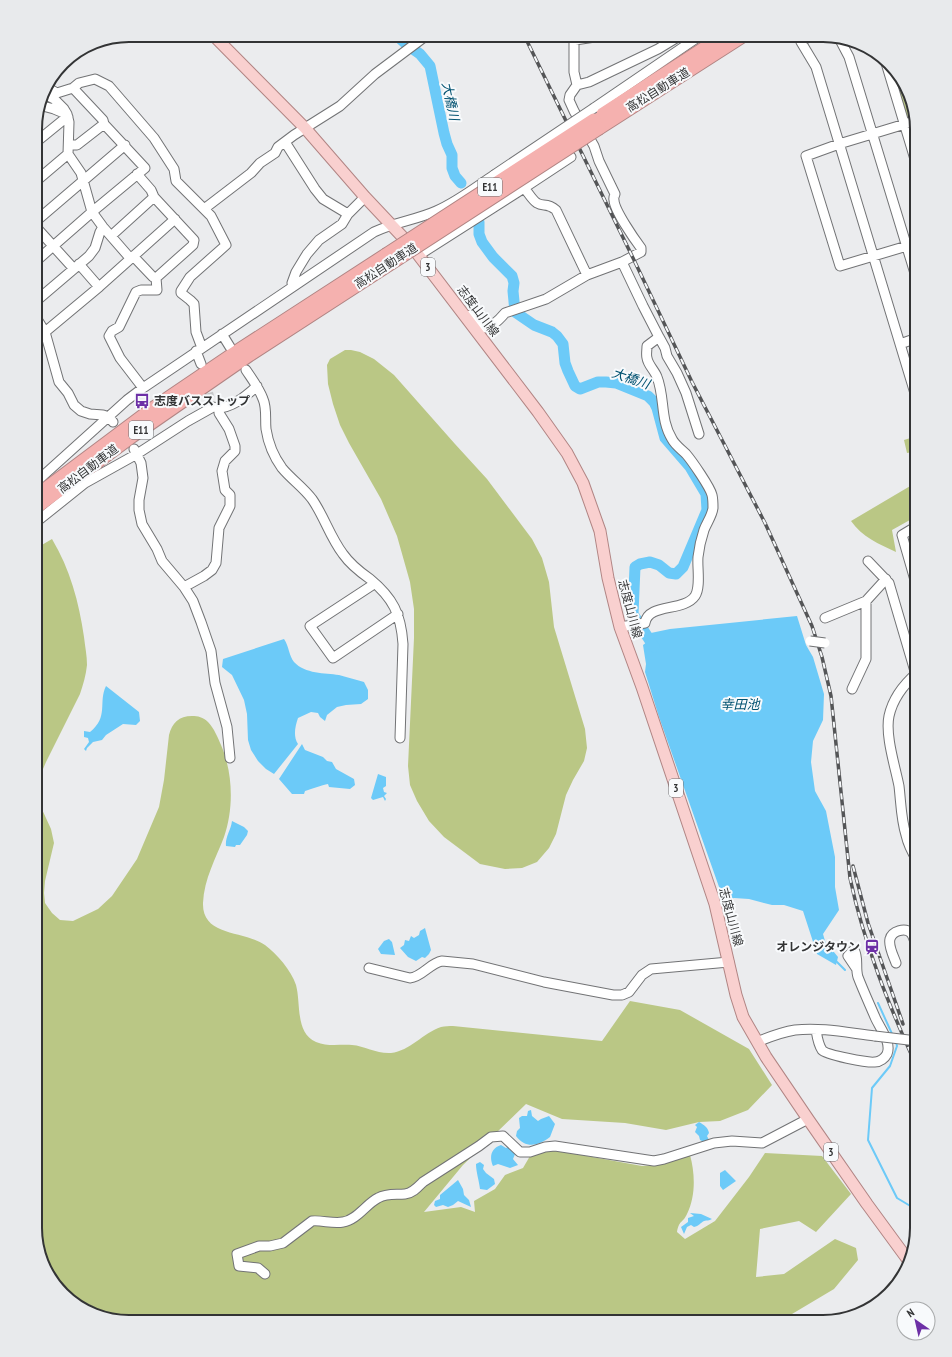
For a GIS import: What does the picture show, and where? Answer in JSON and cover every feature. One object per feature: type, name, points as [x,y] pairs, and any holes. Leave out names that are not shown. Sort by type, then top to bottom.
[{"type":"highway","name":"高松自動車道","points":[[42,503],[132,436],[388,259],[595,118],[715,42]]},
{"type":"highway","name":"高松自動車道","points":[[595,118],[731,42]]},
{"type":"highway","name":"高松自動車道","points":[[42,492],[151,410],[241,349],[388,259]]},
{"type":"main road","name":"志度山川線","points":[[220,42],[305,128],[365,197],[392,224],[419,255],[538,412],[567,453],[592,504],[600,531],[608,578],[620,627],[642,687],[715,904],[743,1016],[757,1042],[808,1120],[905,1256]]},
{"type":"street","points":[[204,209],[246,177],[260,163],[275,153],[278,146],[340,106],[374,74],[418,42]]},
{"type":"street","points":[[574,42],[574,72],[578,85]]},
{"type":"street","points":[[466,317],[471,315],[483,328],[488,328],[505,313],[546,299],[587,275],[622,262],[641,252],[641,248],[632,236],[616,207],[613,200],[615,194],[599,161],[594,146],[569,100],[570,95],[578,85],[590,82],[669,42]]},
{"type":"street","points":[[42,477],[111,419],[142,388],[374,232],[392,224],[436,211],[452,203],[494,175],[595,118],[692,42]]},
{"type":"street","points":[[801,42],[816,68],[910,377]]},
{"type":"street","points":[[841,44],[848,57],[910,256]]},
{"type":"street","points":[[889,72],[910,143]]},
{"type":"street","points":[[52,90],[57,93],[73,88],[79,83],[95,79],[108,86],[154,138],[174,169],[176,181],[214,221],[226,245],[190,277],[181,291],[181,293],[194,304],[196,332],[201,364]]},
{"type":"street","points":[[42,256],[145,168],[73,88]]},
{"type":"street","points":[[49,97],[64,109],[67,116],[68,150],[81,173],[92,212],[103,227],[131,257],[153,278],[156,278]]},
{"type":"street","points":[[45,107],[54,109],[67,116]]},
{"type":"street","points":[[42,138],[67,116]]},
{"type":"street","points":[[909,123],[839,144],[806,156],[840,266],[910,245]]},
{"type":"street","points":[[42,175],[68,150],[77,145],[104,124]]},
{"type":"street","points":[[285,142],[323,199],[348,214]]},
{"type":"street","points":[[42,216],[125,145]]},
{"type":"street","points":[[419,255],[572,157]]},
{"type":"street","points":[[137,174],[154,197],[194,240],[193,245],[156,278]]},
{"type":"street","points":[[524,188],[536,203],[551,206],[556,210],[587,275]]},
{"type":"street","points":[[111,236],[154,197]]},
{"type":"street","points":[[294,286],[292,283],[296,272],[318,240],[342,224],[348,214],[365,197]]},
{"type":"street","points":[[45,332],[99,287],[175,219]]},
{"type":"street","points":[[42,296],[89,256],[95,248],[103,227]]},
{"type":"street","points":[[42,234],[53,246],[99,287]]},
{"type":"street","points":[[622,262],[686,393],[699,434]]},
{"type":"street","points":[[142,388],[120,358],[109,336],[112,331],[118,327],[136,292],[141,290],[157,290],[156,278]]},
{"type":"street","points":[[42,327],[45,332],[59,382],[68,393],[74,405],[81,411],[90,414],[103,415],[111,419]]},
{"type":"street","points":[[222,334],[230,347]]},
{"type":"street","points":[[620,627],[645,623],[650,614],[658,610],[688,602],[695,596],[698,589],[697,561],[700,545],[704,529],[712,514],[713,507],[712,495],[707,484],[686,455],[672,440],[667,431],[662,395],[657,377],[647,358],[647,346],[659,337]]},
{"type":"street","points":[[900,344],[910,340]]},
{"type":"street","points":[[246,370],[257,386],[263,399],[266,414],[266,429],[274,456],[282,468],[310,497],[323,517],[333,539],[344,556],[384,592],[398,614],[403,644],[400,738]]},
{"type":"street","points":[[42,517],[85,483],[136,451],[214,405],[226,407],[247,395],[257,386]]},
{"type":"street","points":[[184,587],[212,570],[216,563],[219,528],[230,506],[230,495],[225,490],[222,471],[225,461],[235,451],[235,446],[228,429],[214,405]]},
{"type":"street","points":[[136,451],[141,463],[143,478],[139,500],[142,524],[157,549],[162,561],[184,587],[193,601],[211,652],[214,683],[227,727],[230,758]]},
{"type":"street","points":[[910,530],[902,535],[910,563]]},
{"type":"street","points":[[868,561],[889,583],[910,654]]},
{"type":"street","points":[[825,618],[866,601],[886,579]]},
{"type":"street","points":[[373,582],[371,586],[310,626],[333,658],[398,614]]},
{"type":"street","points":[[852,689],[866,659],[866,601]]},
{"type":"street","points":[[810,641],[825,643]]},
{"type":"street","points":[[910,680],[900,690],[893,703],[889,718],[889,734],[899,788],[902,820],[910,846]]},
{"type":"street","points":[[896,963],[890,944],[890,938],[893,934],[902,930],[910,932]]},
{"type":"street","points":[[369,968],[415,978],[437,962],[442,961],[473,964],[544,982],[613,995],[622,995],[629,992],[642,975],[651,968],[729,962]]},
{"type":"street","points":[[816,1030],[818,1042],[822,1051],[831,1055],[876,1063],[883,1059],[887,1053],[888,1045],[885,1036],[878,1025],[858,977],[856,968]]},
{"type":"street","points":[[757,1042],[795,1030],[816,1030],[910,1040]]},
{"type":"street","points":[[265,1274],[258,1268],[240,1266],[237,1254],[259,1246],[270,1246],[283,1242],[312,1221],[345,1222],[357,1215],[379,1197],[389,1194],[407,1194],[491,1137],[503,1136],[520,1152],[530,1152],[544,1147],[555,1146],[654,1161],[714,1142],[732,1141],[762,1143],[808,1120]]},
{"type":"green space","points":[[900,90],[907,106],[909,119],[906,120],[898,91]]},
{"type":"green space","points":[[345,350],[360,352],[374,359],[394,375],[487,479],[532,539],[542,558],[549,582],[554,627],[585,729],[587,748],[584,761],[566,795],[556,834],[549,848],[537,862],[522,868],[505,869],[480,864],[444,837],[429,821],[417,801],[410,785],[408,766],[414,609],[410,582],[397,536],[381,499],[349,443],[340,425],[333,404],[328,384],[327,365],[330,359]]},
{"type":"green space","points":[[910,438],[910,452],[907,453],[904,440]]},
{"type":"green space","points":[[910,486],[910,520],[892,530],[896,552],[866,536],[855,527],[851,521]]},
{"type":"green space","points":[[52,539],[69,574],[82,624],[87,665],[80,694],[42,771],[42,545]]},
{"type":"green space","points":[[187,716],[202,718],[212,727],[225,756],[230,779],[231,803],[227,826],[211,869],[204,894],[203,903],[205,914],[209,922],[217,927],[256,940],[265,945],[283,963],[294,979],[302,1025],[309,1038],[316,1042],[325,1044],[357,1046],[386,1053],[398,1052],[428,1033],[447,1026],[602,1041],[630,1001],[680,1010],[749,1049],[772,1085],[748,1110],[720,1121],[699,1122],[666,1130],[625,1123],[562,1119],[526,1104],[463,1165],[424,1212],[461,1207],[475,1212],[474,1201],[495,1189],[505,1175],[523,1168],[530,1156],[548,1150],[642,1166],[657,1165],[690,1155],[694,1177],[692,1200],[687,1214],[680,1223],[677,1232],[685,1239],[715,1221],[749,1177],[765,1153],[822,1156],[851,1194],[816,1232],[799,1221],[760,1229],[756,1277],[784,1274],[835,1239],[856,1248],[858,1260],[834,1289],[792,1314],[793,1315],[123,1315],[97,1309],[76,1297],[67,1290],[54,1272],[45,1251],[43,1240],[42,809],[51,829],[54,843],[45,881],[45,903],[52,913],[60,920],[73,921],[98,909],[112,896],[137,859],[159,807],[164,780],[169,735],[174,724],[183,717]]},
{"type":"water","name":"幸田池","points":[[797,616],[806,645],[813,657],[824,694],[823,720],[813,741],[811,762],[815,791],[826,811],[835,857],[835,887],[839,910],[823,934],[825,941],[838,957],[836,965],[817,954],[803,911],[784,905],[772,905],[749,899],[734,898],[724,901],[659,717],[645,672],[646,664],[643,645],[647,642],[646,634],[670,629]]},
{"type":"water","points":[[284,639],[292,660],[299,666],[309,671],[339,675],[364,682],[368,690],[368,699],[361,704],[337,707],[327,715],[325,721],[318,713],[311,712],[298,718],[295,738],[298,744],[274,774],[258,761],[251,750],[248,740],[247,714],[244,700],[232,675],[222,667],[223,659]]},
{"type":"water","points":[[106,686],[139,712],[140,721],[136,725],[123,724],[106,735],[102,740],[93,742],[86,751],[84,749],[89,742],[88,738],[84,737],[84,731],[90,732],[99,721]]},
{"type":"water","points":[[302,744],[305,750],[332,762],[336,769],[354,779],[355,785],[350,789],[329,787],[328,784],[305,791],[304,794],[292,794],[279,779]]},
{"type":"water","points":[[378,774],[386,777],[386,786],[383,788],[384,792],[387,793],[384,796],[386,799],[385,801],[383,797],[373,800],[371,798]]},
{"type":"water","points":[[232,821],[244,827],[248,831],[240,845],[236,845],[235,847],[226,846],[226,840]]},
{"type":"water","points":[[425,928],[431,950],[425,958],[422,957],[416,961],[408,957],[400,948],[404,945],[405,940],[409,941],[411,936],[414,938],[419,935],[420,931]]},
{"type":"water","points":[[389,939],[392,942],[395,955],[381,954],[378,949],[384,941]]},
{"type":"water","points":[[531,1110],[532,1116],[538,1121],[549,1116],[555,1124],[550,1137],[532,1145],[524,1143],[516,1136],[517,1131],[520,1128],[519,1118],[522,1116],[527,1116],[528,1111]]},
{"type":"water","points":[[699,1122],[706,1126],[709,1133],[707,1136],[709,1140],[704,1142],[700,1140],[699,1136],[695,1132],[697,1127],[695,1125]]},
{"type":"water","points":[[501,1145],[506,1148],[508,1147],[515,1154],[513,1159],[518,1165],[510,1168],[498,1164],[493,1166],[491,1159],[492,1153],[495,1148]]},
{"type":"water","points":[[480,1162],[484,1165],[483,1169],[486,1173],[494,1179],[495,1184],[487,1190],[480,1189],[476,1164]]},
{"type":"water","points":[[725,1170],[736,1181],[723,1190],[720,1186],[720,1173]]},
{"type":"water","points":[[458,1180],[463,1189],[464,1195],[469,1200],[471,1207],[458,1201],[448,1207],[443,1205],[436,1207],[434,1205],[435,1201],[440,1199],[440,1195]]},
{"type":"water","points":[[690,1213],[701,1214],[712,1219],[704,1221],[696,1227],[691,1225],[687,1227],[684,1234],[681,1227],[688,1222],[688,1218],[694,1216]]},
{"type":"waterway","name":"大橋川","points":[[404,42],[420,54],[430,66],[444,133],[452,155],[452,168],[455,176],[461,183]]},
{"type":"waterway","name":"大橋川","points":[[479,222],[479,234],[482,242],[493,257],[512,276],[514,283],[513,291],[515,312],[534,325],[552,332],[557,336],[563,344],[565,363],[575,386],[580,389],[598,382],[616,383],[648,396],[657,408],[665,438],[690,467],[706,494],[707,510],[683,567],[676,574],[669,573],[659,565],[650,562],[640,564],[635,567],[633,614],[654,647]]},
{"type":"waterway","points":[[836,961],[845,970]]},
{"type":"waterway","points":[[878,1003],[893,1036]]},
{"type":"waterway","points":[[896,1042],[897,1046],[890,1066],[872,1088],[868,1140],[897,1198],[910,1206]]},
{"type":"tunnel","points":[[205,380],[210,398]]},
{"type":"railway","points":[[527,42],[692,382],[765,523],[812,626],[822,657],[831,696],[850,878],[862,927],[870,951],[910,1051]]},
{"type":"railway","points":[[853,866],[868,923],[903,1024]]},
{"type":"place","name":"志度バスストップ","points":[[142,401]]},
{"type":"place","name":"オレンジタウン","points":[[872,947]]}]
